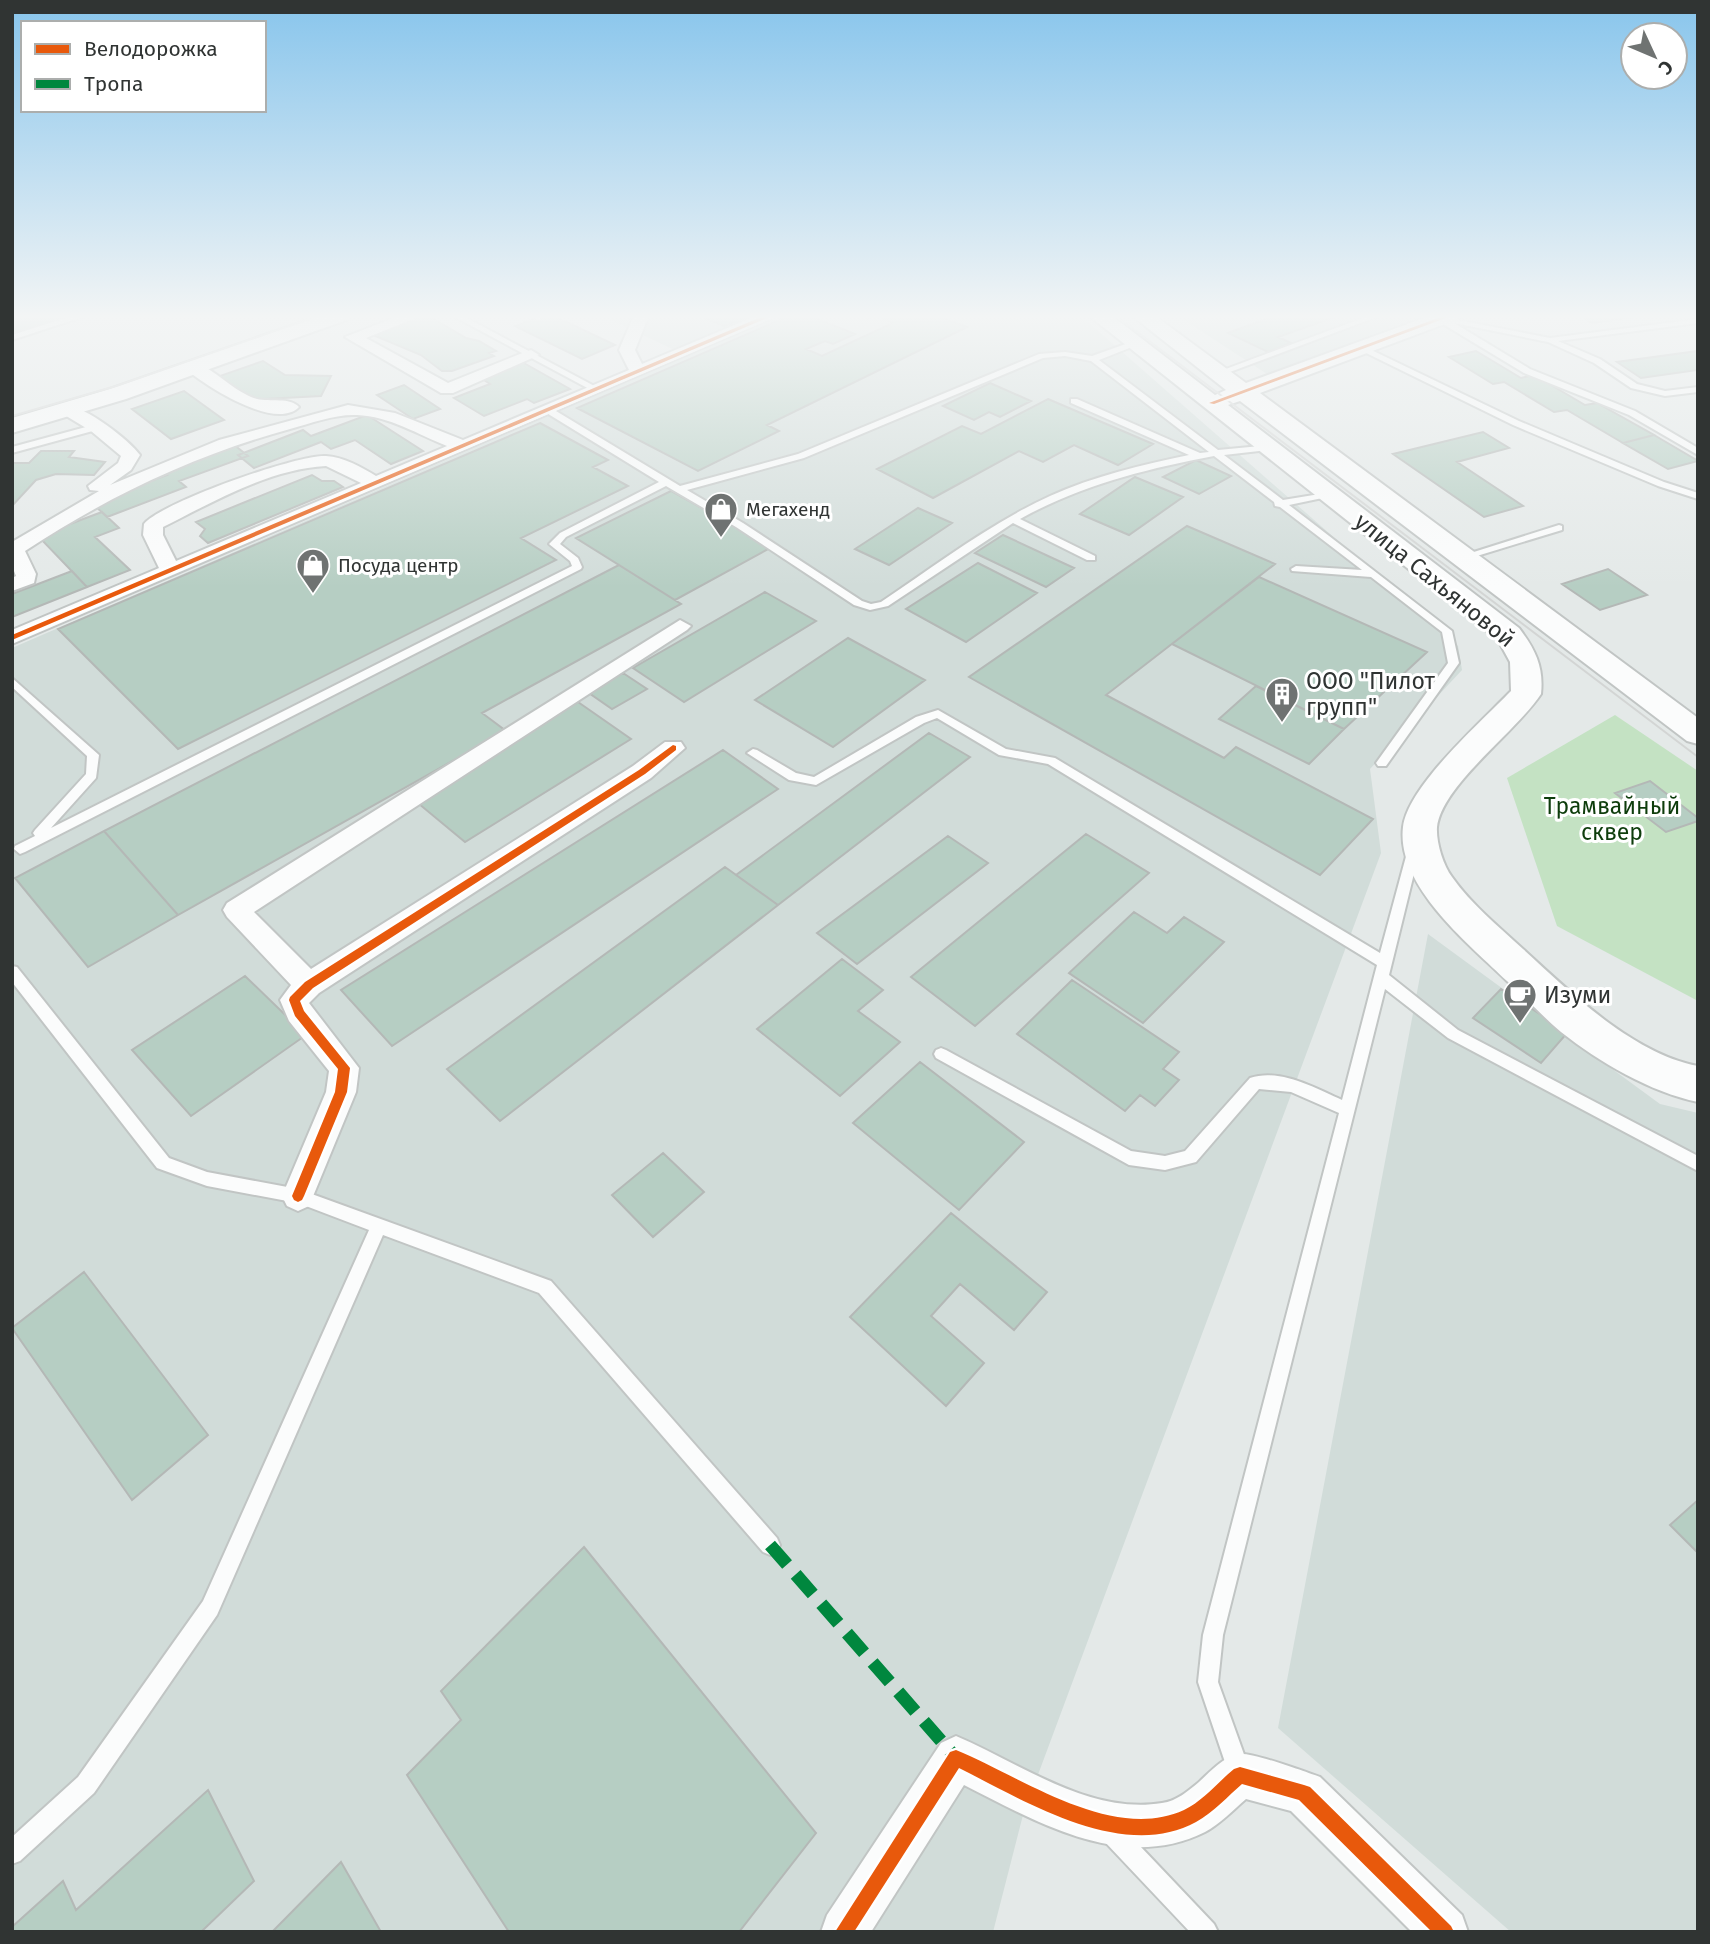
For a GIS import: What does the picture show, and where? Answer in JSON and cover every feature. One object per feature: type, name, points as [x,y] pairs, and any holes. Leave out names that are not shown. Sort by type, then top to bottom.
[{"type":"main road","points":[[12,426],[82,406]]},
{"type":"main road","name":"улица Сахьяновой","points":[[1231,406],[1268,447],[1509,634],[1525,655],[1529,676],[1526,694],[1432,796],[1420,827]]},
{"type":"main road","name":"улица Сахьяновой","points":[[1261,406],[1698,734]]},
{"type":"main road","points":[[1420,827],[1424,857],[1436,881],[1463,916],[1576,1021],[1634,1058],[1683,1081],[1698,1084]]},
{"type":"street","points":[[256,406],[261,408],[291,407]]},
{"type":"street","points":[[12,638],[559,406]]},
{"type":"street","points":[[12,585],[27,579],[25,567],[16,557],[15,549],[50,525],[195,453],[268,429],[331,413],[361,409],[463,446]]},
{"type":"street","points":[[56,502],[86,491],[125,466],[131,455],[97,427],[69,410]]},
{"type":"street","points":[[170,570],[153,536],[154,524],[199,502],[300,463],[327,461],[375,483]]},
{"type":"street","points":[[309,985],[236,910],[680,626]]},
{"type":"street","points":[[298,1196],[341,1092],[344,1068],[299,1013],[294,999],[309,985],[642,772],[673,748]]},
{"type":"street","points":[[844,1932],[956,1758],[1079,1816],[1149,1829],[1190,1816],[1240,1775],[1304,1793],[1445,1932]]},
{"type":"lane","points":[[679,489],[801,456],[922,406]]},
{"type":"lane","points":[[1085,406],[1198,456]]},
{"type":"lane","points":[[1154,406],[1447,631],[1454,663],[1382,763]]},
{"type":"lane","points":[[1481,406],[1661,484],[1698,496]]},
{"type":"lane","points":[[1614,406],[1632,413],[1698,452]]},
{"type":"lane","points":[[548,411],[756,533],[778,552],[859,603],[870,607],[884,604],[1014,520],[1057,497],[1153,465],[1216,453],[1268,447]]},
{"type":"lane","points":[[12,450],[97,427]]},
{"type":"lane","points":[[16,852],[562,576],[577,567],[573,560],[554,544],[564,535],[666,482]]},
{"type":"lane","points":[[1278,503],[1329,494]]},
{"type":"lane","points":[[1014,520],[1091,558]]},
{"type":"lane","points":[[1463,557],[1559,528]]},
{"type":"lane","points":[[1296,569],[1372,574]]},
{"type":"lane","points":[[12,681],[93,755],[92,775],[52,823],[16,852]]},
{"type":"lane","points":[[752,753],[793,778],[816,781],[920,720],[937,714],[1003,752],[1051,761],[1383,970],[1452,1034],[1698,1164]]},
{"type":"lane","points":[[1240,1775],[1208,1682],[1213,1635],[1420,827]]},
{"type":"lane","points":[[12,971],[163,1163],[207,1179],[298,1196],[545,1287],[770,1545]]},
{"type":"lane","points":[[941,1054],[1129,1158],[1153,1162],[1165,1163],[1190,1157],[1255,1083],[1271,1081],[1293,1087],[1347,1109]]},
{"type":"lane","points":[[12,1853],[86,1785],[210,1608],[379,1226]]},
{"type":"lane","points":[[1099,1819],[1206,1932]]},
{"type":"shaded area","points":[[572,406],[1184,406],[1458,646],[1462,670],[1370,769],[1381,853],[1023,1815],[993,1932],[12,1932],[12,648]]},
{"type":"shaded area","points":[[1428,934],[1660,1104],[1698,1113],[1698,1932],[1511,1932],[1278,1728]]},
{"type":"green space","name":"Трамвайный сквер","points":[[1615,715],[1698,771],[1698,1001],[1557,926],[1507,778]]},
{"type":"building","points":[[141,406],[204,406],[224,420],[171,439],[132,409]]},
{"type":"building","points":[[393,406],[435,406],[440,409],[413,419]]},
{"type":"building","points":[[467,406],[510,406],[484,416]]},
{"type":"building","points":[[582,406],[806,406],[767,425],[779,431],[698,471],[577,408]]},
{"type":"building","points":[[943,406],[1022,406],[1000,417],[989,412],[974,420]]},
{"type":"building","points":[[1035,406],[1064,406],[1153,444],[1118,465],[1074,445],[1043,462],[1019,451],[933,498],[877,469],[962,426],[981,434]]},
{"type":"building","points":[[1544,406],[1602,406],[1654,435],[1623,443],[1567,410],[1554,412]]},
{"type":"building","points":[[367,415],[423,451],[391,464],[355,440],[331,449],[321,442],[254,468],[238,455],[303,430],[311,436]]},
{"type":"building","name":"Посуда центр","points":[[540,423],[608,460],[593,467],[628,486],[521,538],[556,560],[178,749],[58,629]]},
{"type":"building","points":[[1483,432],[1509,448],[1457,462],[1523,506],[1484,517],[1393,454]]},
{"type":"building","points":[[1654,435],[1698,461],[1668,469],[1623,443]]},
{"type":"building","points":[[233,444],[248,456],[179,481],[186,487],[107,517],[92,503],[167,475],[162,471]]},
{"type":"building","points":[[41,451],[74,451],[69,457],[105,462],[94,475],[56,474],[36,480],[12,506],[12,463],[29,463]]},
{"type":"building","points":[[1196,460],[1231,476],[1199,494],[1163,477]]},
{"type":"building","points":[[312,475],[322,481],[334,481],[343,487],[208,543],[200,536],[205,529],[196,522]]},
{"type":"building","points":[[1135,477],[1183,497],[1129,535],[1080,514]]},
{"type":"building","points":[[671,491],[772,547],[675,600],[576,538]]},
{"type":"building","points":[[918,508],[952,523],[889,565],[855,549]]},
{"type":"building","points":[[102,512],[119,528],[95,537],[130,570],[87,587],[38,536]]},
{"type":"building","points":[[1187,526],[1275,564],[1106,695],[1224,758],[1236,747],[1373,819],[1320,875],[969,677]]},
{"type":"building","points":[[1003,535],[1074,568],[1046,587],[975,553]]},
{"type":"building","points":[[978,563],[1037,593],[966,642],[906,609]]},
{"type":"building","points":[[619,565],[681,604],[482,713],[506,731],[178,915],[104,831]]},
{"type":"building","points":[[1608,569],[1647,595],[1600,610],[1562,584]]},
{"type":"building","points":[[72,571],[87,587],[12,617],[12,594]]},
{"type":"building","points":[[1259,577],[1427,652],[1344,729],[1172,644]]},
{"type":"building","points":[[765,592],[816,621],[684,702],[633,668]]},
{"type":"building","points":[[848,638],[925,680],[833,747],[755,700]]},
{"type":"building","points":[[623,673],[647,689],[612,709],[589,693]]},
{"type":"building","name":"ООО \"Пилот групп\"","points":[[1256,686],[1344,729],[1309,764],[1219,719]]},
{"type":"building","points":[[578,702],[631,739],[465,842],[413,799]]},
{"type":"building","points":[[929,733],[970,757],[778,905],[736,875]]},
{"type":"building","points":[[723,750],[778,789],[392,1046],[341,990]]},
{"type":"building","points":[[1650,781],[1698,818],[1698,821],[1666,832],[1615,793]]},
{"type":"building","points":[[104,831],[178,915],[88,967],[15,878]]},
{"type":"building","points":[[1086,834],[1149,873],[975,1026],[911,977]]},
{"type":"building","points":[[948,836],[988,863],[857,964],[817,933]]},
{"type":"building","points":[[725,867],[778,905],[500,1121],[447,1069]]},
{"type":"building","points":[[1134,912],[1167,933],[1184,917],[1224,942],[1143,1023],[1069,973]]},
{"type":"building","points":[[842,959],[883,990],[858,1011],[900,1042],[840,1096],[757,1029]]},
{"type":"building","points":[[245,976],[306,1035],[191,1116],[132,1050]]},
{"type":"building","points":[[1072,980],[1179,1052],[1163,1069],[1179,1080],[1155,1106],[1140,1095],[1125,1111],[1017,1034]]},
{"type":"building","name":"Изуми","points":[[1501,989],[1568,1032],[1541,1063],[1473,1018]]},
{"type":"building","points":[[920,1062],[1024,1142],[959,1210],[853,1123]]},
{"type":"building","points":[[663,1153],[704,1192],[653,1237],[612,1195]]},
{"type":"building","points":[[951,1213],[1047,1292],[1014,1330],[960,1284],[931,1316],[984,1363],[946,1406],[850,1317]]},
{"type":"building","points":[[84,1272],[208,1435],[132,1500],[12,1328]]},
{"type":"building","points":[[1698,1500],[1698,1553],[1670,1525]]},
{"type":"building","points":[[584,1547],[816,1833],[739,1932],[509,1932],[407,1775],[461,1720],[441,1691]]},
{"type":"building","points":[[208,1790],[254,1881],[201,1932],[12,1932],[12,1927],[63,1881],[76,1910]]},
{"type":"building","points":[[341,1862],[381,1932],[272,1932]]},
{"type":"tram line","points":[[12,416],[48,406]]},
{"type":"tram line","points":[[1235,406],[1698,757]]},
{"type":"marked path","points":[[770,1545],[956,1758]]},
{"type":"cycle path","points":[[12,638],[558,406]]},
{"type":"cycle path","points":[[298,1196],[341,1092],[344,1068],[299,1013],[294,1000],[309,985],[642,772],[673,748]]},
{"type":"cycle path","points":[[844,1932],[956,1758],[1071,1812],[1103,1822],[1134,1827],[1163,1826],[1190,1816],[1240,1775],[1304,1793],[1445,1932]]},
{"type":"place","name":"Мегахенд","points":[[721,539]]},
{"type":"place","name":"Посуда центр","points":[[313,595]]},
{"type":"place","name":"ООО \"Пилот групп\"","points":[[1282,724]]},
{"type":"place","name":"Изуми","points":[[1520,1025]]}]
